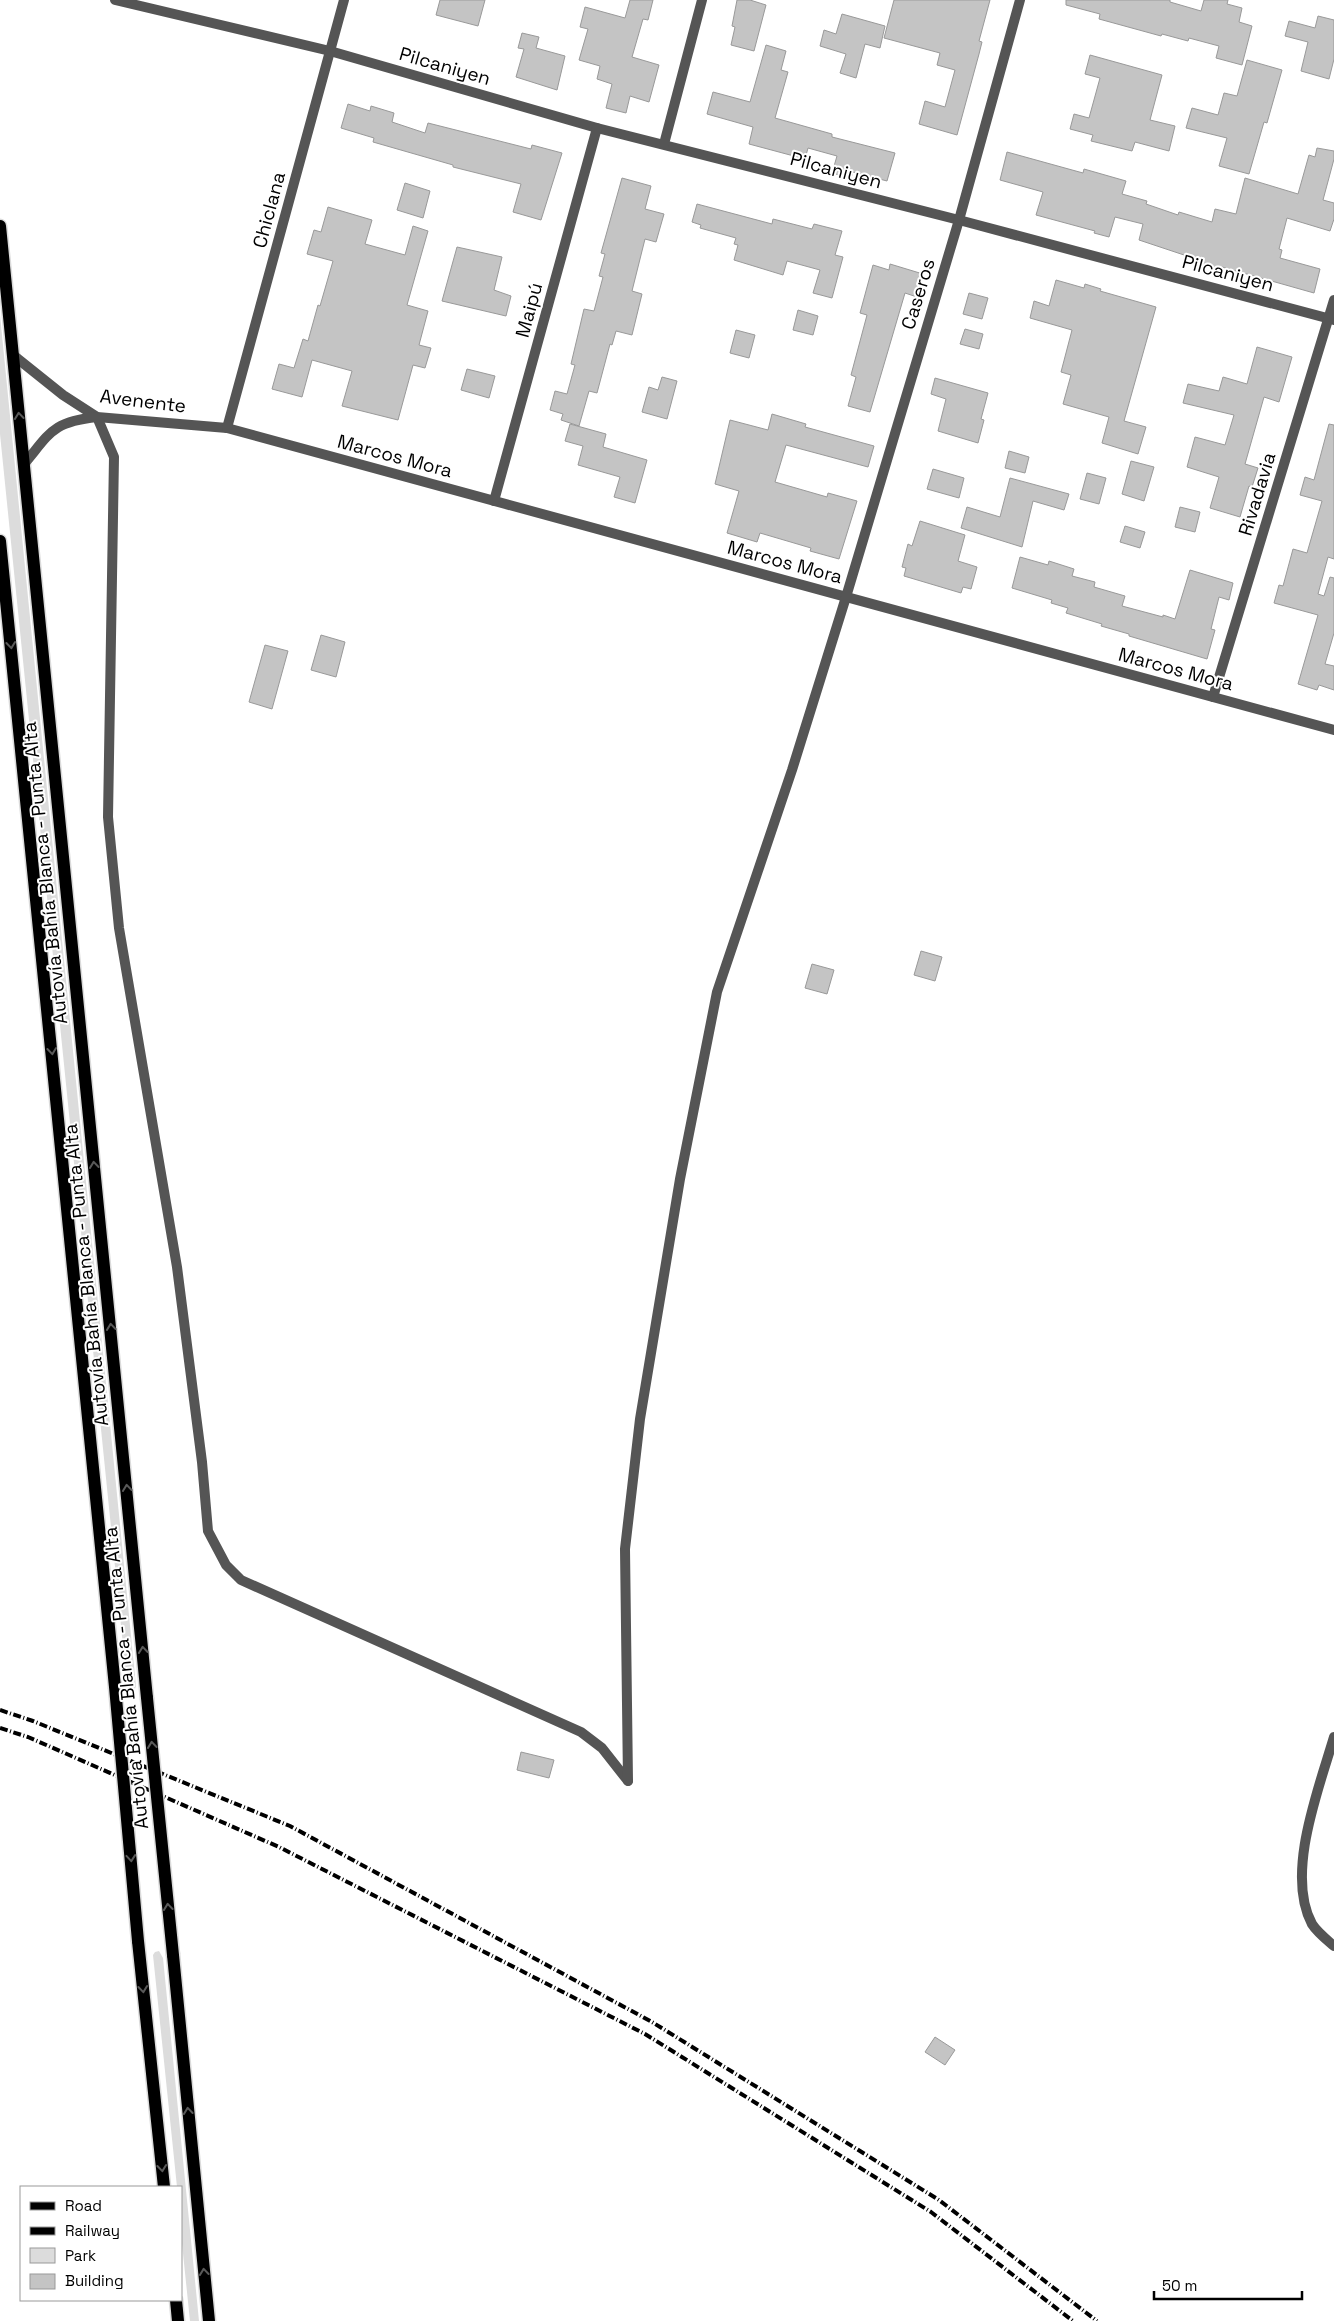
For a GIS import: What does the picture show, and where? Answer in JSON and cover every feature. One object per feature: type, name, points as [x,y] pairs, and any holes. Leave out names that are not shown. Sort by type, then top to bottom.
[{"type":"main road","name":"Autovía Bahía Blanca - Punta Alta","points":[[0,226],[209,2321]]},
{"type":"main road","name":"Autovía Bahía Blanca - Punta Alta","points":[[0,541],[164,2186]]},
{"type":"main road","points":[[176,2301],[178,2321]]},
{"type":"street","name":"Pilcaniyen","points":[[115,0],[330,51],[597,128],[959,220],[1331,319]]},
{"type":"street","name":"Chiclana","points":[[228,428],[344,0]]},
{"type":"street","points":[[664,144],[702,0]]},
{"type":"street","name":"Caseros","points":[[97,417],[114,457],[108,817],[120,928],[177,1267],[202,1462],[208,1531],[226,1565],[241,1580],[581,1732],[602,1748],[628,1781],[625,1548],[640,1419],[680,1179],[717,992],[792,770],[846,597],[959,220],[1020,0]]},
{"type":"street","name":"Maipú","points":[[494,501],[597,128]]},
{"type":"street","name":"Rivadavia","points":[[1214,697],[1331,319],[1334,300]]},
{"type":"street","name":"Avenente","points":[[13,356],[62,395],[97,417],[228,428]]},
{"type":"street","points":[[24,464],[52,430],[71,420],[97,417]]},
{"type":"street","name":"Marcos Mora","points":[[228,428],[1334,730]]},
{"type":"street","points":[[1334,1737],[1306,1831],[1302,1893],[1313,1925],[1334,1946]]},
{"type":"green space","points":[[0,315],[136,1686],[134,1692],[130,1692],[127,1685],[0,434]]},
{"type":"green space","points":[[159,1951],[163,1958],[199,2321],[190,2321],[182,2244],[182,2186],[177,2186],[153,1955]]},
{"type":"building","points":[[440,0],[485,0],[478,26],[436,15]]},
{"type":"building","points":[[630,0],[653,0],[648,20],[643,19],[632,57],[659,65],[649,102],[630,96],[626,113],[606,108],[612,84],[597,79],[600,66],[579,60],[588,29],[580,27],[585,7],[625,18]]},
{"type":"building","points":[[737,0],[750,0],[766,5],[754,51],[731,45],[735,27],[732,26]]},
{"type":"building","points":[[894,0],[990,0],[979,41],[982,42],[957,135],[919,124],[925,101],[945,107],[955,70],[937,65],[940,53],[884,38]]},
{"type":"building","points":[[1066,0],[1170,0],[1170,2],[1201,11],[1204,0],[1228,0],[1227,4],[1242,8],[1239,22],[1252,26],[1242,65],[1216,58],[1219,46],[1189,38],[1188,41],[1162,34],[1161,36],[1099,19],[1100,14],[1066,5]]},
{"type":"building","points":[[842,14],[885,26],[880,48],[865,44],[856,78],[840,73],[846,54],[820,46],[824,30],[836,34]]},
{"type":"building","points":[[1318,16],[1334,20],[1334,59],[1329,79],[1301,71],[1308,42],[1285,36],[1289,21],[1315,28]]},
{"type":"building","points":[[522,33],[539,37],[536,48],[565,56],[557,90],[516,77],[524,49],[518,48]]},
{"type":"building","points":[[766,45],[786,51],[781,70],[788,72],[775,118],[832,134],[832,137],[895,153],[887,181],[853,172],[851,178],[832,173],[837,156],[808,148],[805,159],[749,144],[753,127],[707,114],[713,92],[750,102]]},
{"type":"building","points":[[1090,55],[1162,75],[1150,120],[1175,126],[1169,151],[1135,142],[1132,151],[1091,141],[1093,135],[1070,129],[1074,114],[1089,118],[1100,78],[1085,74]]},
{"type":"building","points":[[1247,60],[1282,70],[1267,123],[1264,122],[1249,174],[1219,166],[1227,138],[1186,128],[1192,108],[1218,115],[1224,93],[1237,96]]},
{"type":"building","points":[[348,104],[370,111],[371,106],[394,113],[392,122],[425,133],[428,123],[531,149],[532,145],[562,153],[541,220],[513,212],[521,184],[453,167],[453,165],[373,142],[374,138],[341,128]]},
{"type":"building","points":[[1317,148],[1334,151],[1334,159],[1323,200],[1334,203],[1334,219],[1330,231],[1287,218],[1279,249],[1282,250],[1280,258],[1320,269],[1314,293],[1222,267],[1221,270],[1201,265],[1202,261],[1139,240],[1143,224],[1115,217],[1109,237],[1094,233],[1095,231],[1036,215],[1043,192],[1000,180],[1007,152],[1083,173],[1084,169],[1126,181],[1122,194],[1147,201],[1146,204],[1178,215],[1179,212],[1212,222],[1215,209],[1236,214],[1245,178],[1298,194],[1309,155],[1315,157]]},
{"type":"building","points":[[622,178],[651,186],[645,209],[664,214],[656,242],[645,239],[632,291],[642,294],[632,335],[616,331],[612,345],[610,344],[597,393],[589,391],[579,426],[561,420],[563,414],[550,410],[555,391],[567,394],[575,365],[571,364],[584,309],[594,311],[603,277],[599,276],[605,254],[601,253]]},
{"type":"building","points":[[405,183],[430,191],[423,218],[397,210]]},
{"type":"building","points":[[697,204],[772,224],[773,219],[812,229],[814,224],[842,231],[835,255],[843,257],[832,298],[813,293],[820,270],[787,261],[783,275],[734,260],[738,245],[734,244],[736,238],[700,228],[701,225],[692,222]]},
{"type":"building","points":[[328,207],[372,220],[365,244],[405,255],[413,226],[428,231],[407,305],[428,311],[419,345],[431,348],[425,368],[413,365],[398,420],[342,406],[352,371],[312,360],[302,397],[272,389],[279,364],[294,368],[303,339],[308,341],[318,305],[320,306],[333,261],[307,254],[314,230],[321,232]]},
{"type":"building","points":[[457,247],[502,257],[494,290],[511,296],[506,316],[442,301]]},
{"type":"building","points":[[890,264],[923,274],[917,297],[905,293],[870,412],[848,406],[856,377],[851,375],[867,315],[860,313],[873,265],[889,270]]},
{"type":"building","points":[[1056,280],[1084,288],[1085,284],[1101,289],[1100,291],[1156,307],[1124,421],[1146,427],[1138,454],[1102,443],[1109,417],[1063,404],[1071,375],[1061,372],[1072,330],[1030,318],[1034,301],[1049,306]]},
{"type":"building","points":[[969,293],[988,298],[982,319],[963,314]]},
{"type":"building","points":[[798,310],[818,316],[813,335],[793,330]]},
{"type":"building","points":[[965,329],[983,334],[979,349],[960,344]]},
{"type":"building","points":[[736,330],[755,335],[749,358],[730,353]]},
{"type":"building","points":[[1257,347],[1292,357],[1279,402],[1264,397],[1245,464],[1258,468],[1252,487],[1249,486],[1240,517],[1210,508],[1219,477],[1187,467],[1195,437],[1225,445],[1234,415],[1183,403],[1188,384],[1219,391],[1223,377],[1247,384]]},
{"type":"building","points":[[467,369],[495,376],[489,398],[461,390]]},
{"type":"building","points":[[662,377],[677,381],[667,419],[642,412],[649,387],[658,390]]},
{"type":"building","points":[[935,378],[988,393],[981,419],[984,420],[978,443],[938,431],[946,399],[931,394]]},
{"type":"building","points":[[772,414],[806,424],[805,427],[874,446],[868,467],[786,445],[775,482],[827,497],[828,493],[857,501],[839,559],[810,551],[811,548],[760,533],[757,542],[727,533],[739,491],[715,484],[730,420],[768,430]]},
{"type":"building","points":[[570,424],[606,434],[603,447],[647,460],[635,503],[614,497],[620,477],[578,465],[583,446],[565,441]]},
{"type":"building","points":[[1329,424],[1334,425],[1334,559],[1328,557],[1318,594],[1324,596],[1330,577],[1334,578],[1334,633],[1325,664],[1334,666],[1334,690],[1319,685],[1317,690],[1298,684],[1318,615],[1274,603],[1279,585],[1283,586],[1293,549],[1307,553],[1322,501],[1300,495],[1305,477],[1314,480]]},
{"type":"building","points":[[1009,451],[1029,457],[1025,473],[1005,468]]},
{"type":"building","points":[[1131,461],[1154,467],[1144,501],[1122,494]]},
{"type":"building","points":[[933,469],[964,478],[959,498],[927,489]]},
{"type":"building","points":[[1087,473],[1106,478],[1099,504],[1080,499]]},
{"type":"building","points":[[1010,478],[1069,494],[1064,510],[1033,501],[1022,547],[961,528],[967,507],[1000,517]]},
{"type":"building","points":[[1180,507],[1200,512],[1195,532],[1175,527]]},
{"type":"building","points":[[920,521],[965,535],[958,561],[977,567],[971,589],[963,587],[961,593],[904,576],[906,568],[902,567],[908,544],[912,546]]},
{"type":"building","points":[[1125,526],[1145,532],[1140,548],[1120,542]]},
{"type":"building","points":[[1020,557],[1048,565],[1049,561],[1074,569],[1072,576],[1095,582],[1094,587],[1125,596],[1122,606],[1175,619],[1190,570],[1233,583],[1229,600],[1219,597],[1211,629],[1215,630],[1207,659],[1101,626],[1102,624],[1066,613],[1068,608],[1051,603],[1052,600],[1012,588]]},
{"type":"building","points":[[321,635],[345,642],[336,677],[311,670]]},
{"type":"building","points":[[265,645],[288,651],[272,709],[249,702]]},
{"type":"building","points":[[921,951],[942,957],[935,981],[914,975]]},
{"type":"building","points":[[812,964],[834,970],[827,994],[805,988]]},
{"type":"building","points":[[521,1752],[554,1760],[549,1778],[517,1770]]},
{"type":"building","points":[[935,2037],[955,2050],[945,2065],[925,2052]]},
{"type":"railway","points":[[0,1710],[33,1721],[290,1826],[652,2022],[939,2200],[1097,2321]]},
{"type":"railway","points":[[0,1728],[28,1737],[279,1847],[645,2034],[931,2212],[1073,2321]]}]
